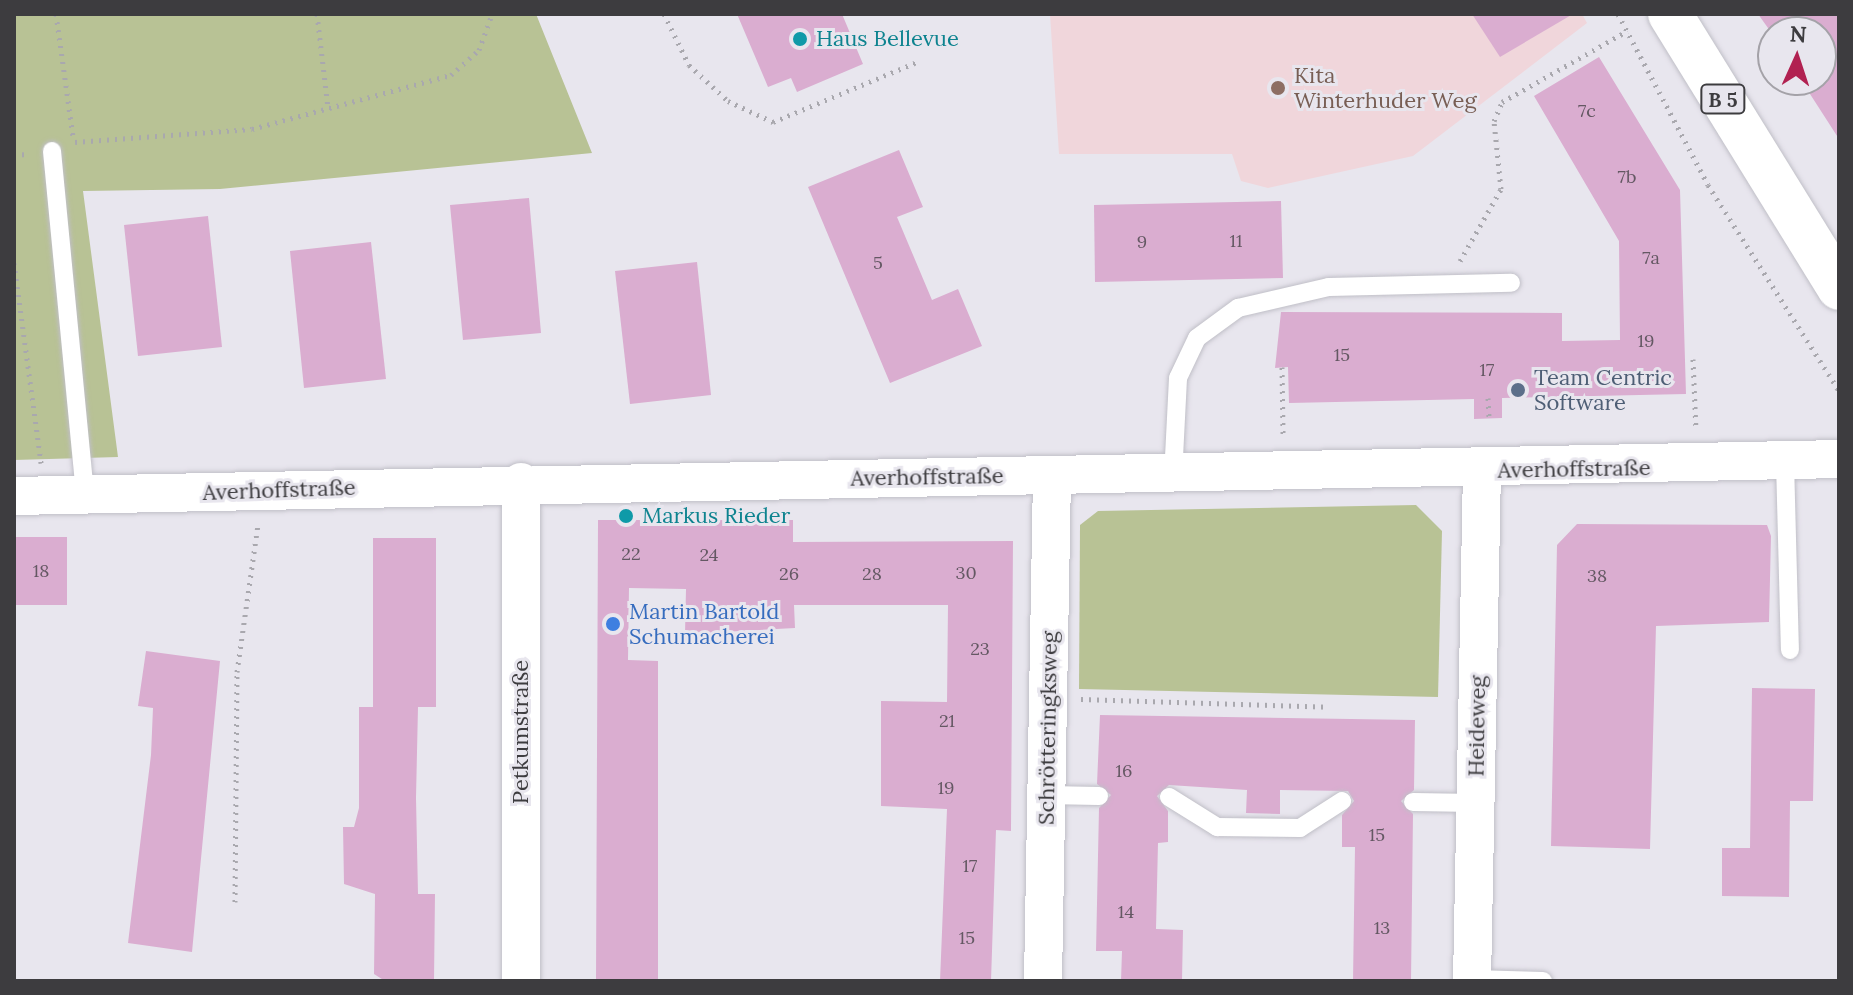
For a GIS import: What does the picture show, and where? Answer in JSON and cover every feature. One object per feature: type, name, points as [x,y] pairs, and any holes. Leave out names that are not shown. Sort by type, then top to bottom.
[{"type":"main road","name":"B 5","points":[[1670,14],[1839,288]]},
{"type":"street","name":"Averhoffstraße","points":[[28,496],[521,482],[1052,475],[1173,477],[1482,471],[1839,459]]},
{"type":"street","name":"Heideweg","points":[[1472,980],[1482,471]]},
{"type":"street","name":"Schrötteringksweg","points":[[1043,981],[1052,475]]},
{"type":"street","name":"Petkumstraße","points":[[521,482],[521,981]]},
{"type":"lane","points":[[52,151],[85,495]]},
{"type":"lane","points":[[1173,477],[1178,378],[1197,338],[1238,308],[1329,287],[1511,283]]},
{"type":"lane","points":[[1785,462],[1790,650]]},
{"type":"lane","points":[[1047,795],[1099,796]]},
{"type":"lane","points":[[1169,797],[1231,827],[1300,828],[1342,801]]},
{"type":"lane","points":[[1413,802],[1475,803]]},
{"type":"lane","points":[[1472,980],[1543,981]]},
{"type":"path","points":[[56,14],[74,142]]},
{"type":"path","points":[[317,14],[328,108]]},
{"type":"path","points":[[14,155],[52,151],[74,142],[252,129],[451,75],[479,50],[492,14]]},
{"type":"path","points":[[664,14],[689,65],[728,101],[773,122],[917,62]]},
{"type":"path","points":[[1618,14],[1708,185],[1839,391]]},
{"type":"path","points":[[1453,285],[1464,251],[1501,189],[1494,121],[1502,102],[1627,31]]},
{"type":"path","points":[[14,263],[28,496]]},
{"type":"path","points":[[1693,359],[1698,466]]},
{"type":"path","points":[[1282,367],[1285,474]]},
{"type":"path","points":[[1488,398],[1489,418]]},
{"type":"path","points":[[235,902],[237,672],[262,490]]},
{"type":"path","points":[[1048,698],[1329,707]]},
{"type":"shaded area","name":"Kita Winterhuder Weg","points":[[1050,14],[1582,14],[1587,23],[1413,156],[1268,188],[1241,181],[1232,154],[1059,154]]},
{"type":"green space","points":[[14,14],[536,14],[592,153],[220,189],[83,191],[118,457],[14,460]]},
{"type":"green space","points":[[1416,505],[1442,531],[1438,697],[1079,689],[1080,525],[1098,511]]},
{"type":"building","name":"Haus Bellevue","points":[[737,14],[842,14],[863,64],[797,92],[791,78],[768,87]]},
{"type":"building","points":[[1472,14],[1573,14],[1500,57]]},
{"type":"building","points":[[1758,14],[1839,14],[1839,139],[1811,96],[1837,96],[1837,16]]},
{"type":"building","points":[[1599,57],[1680,190],[1686,394],[1502,398],[1502,418],[1474,419],[1474,399],[1289,403],[1288,367],[1275,368],[1281,312],[1562,313],[1562,341],[1620,340],[1619,241],[1534,96]]},
{"type":"building","points":[[899,150],[923,207],[897,217],[932,300],[958,289],[982,346],[890,383],[808,187]]},
{"type":"building","points":[[529,198],[541,333],[463,340],[450,205]]},
{"type":"building","points":[[1281,201],[1283,278],[1095,282],[1094,205]]},
{"type":"building","points":[[208,216],[222,347],[138,356],[124,225]]},
{"type":"building","points":[[371,242],[386,379],[304,388],[290,251]]},
{"type":"building","points":[[697,262],[711,395],[630,404],[615,271]]},
{"type":"building","points":[[598,520],[793,520],[793,542],[1013,541],[1011,831],[996,830],[991,981],[940,981],[947,809],[881,806],[881,701],[947,702],[948,605],[794,605],[795,628],[685,634],[686,589],[629,588],[628,660],[658,661],[658,981],[596,981]]},
{"type":"building","points":[[1577,524],[1767,525],[1771,536],[1769,622],[1656,626],[1650,849],[1551,846],[1557,545]]},
{"type":"building","points":[[14,537],[67,537],[67,605],[14,605]]},
{"type":"building","points":[[373,538],[436,538],[436,707],[418,707],[416,798],[418,894],[435,894],[434,981],[385,981],[374,974],[375,894],[344,884],[343,827],[354,827],[359,808],[359,707],[373,707]]},
{"type":"building","points":[[146,651],[220,661],[192,952],[128,943],[151,755],[153,708],[138,706]]},
{"type":"building","points":[[1752,688],[1815,689],[1813,801],[1790,801],[1789,897],[1722,896],[1722,848],[1750,848]]},
{"type":"building","points":[[1100,715],[1415,720],[1414,790],[1401,801],[1413,814],[1411,981],[1353,981],[1355,847],[1342,847],[1342,815],[1354,801],[1348,791],[1280,790],[1280,814],[1246,813],[1247,790],[1169,785],[1157,796],[1168,811],[1168,842],[1158,843],[1156,929],[1183,930],[1182,981],[1121,981],[1122,951],[1096,951],[1099,808],[1111,795],[1097,784]]},
{"type":"place","name":"Haus Bellevue","points":[[800,39]]},
{"type":"place","name":"Kita Winterhuder Weg","points":[[1278,88]]},
{"type":"place","name":"Team Centric Software","points":[[1518,390]]},
{"type":"place","name":"Markus Rieder","points":[[626,516]]},
{"type":"place","name":"Martin Bartold Schumacherei","points":[[613,624]]}]
